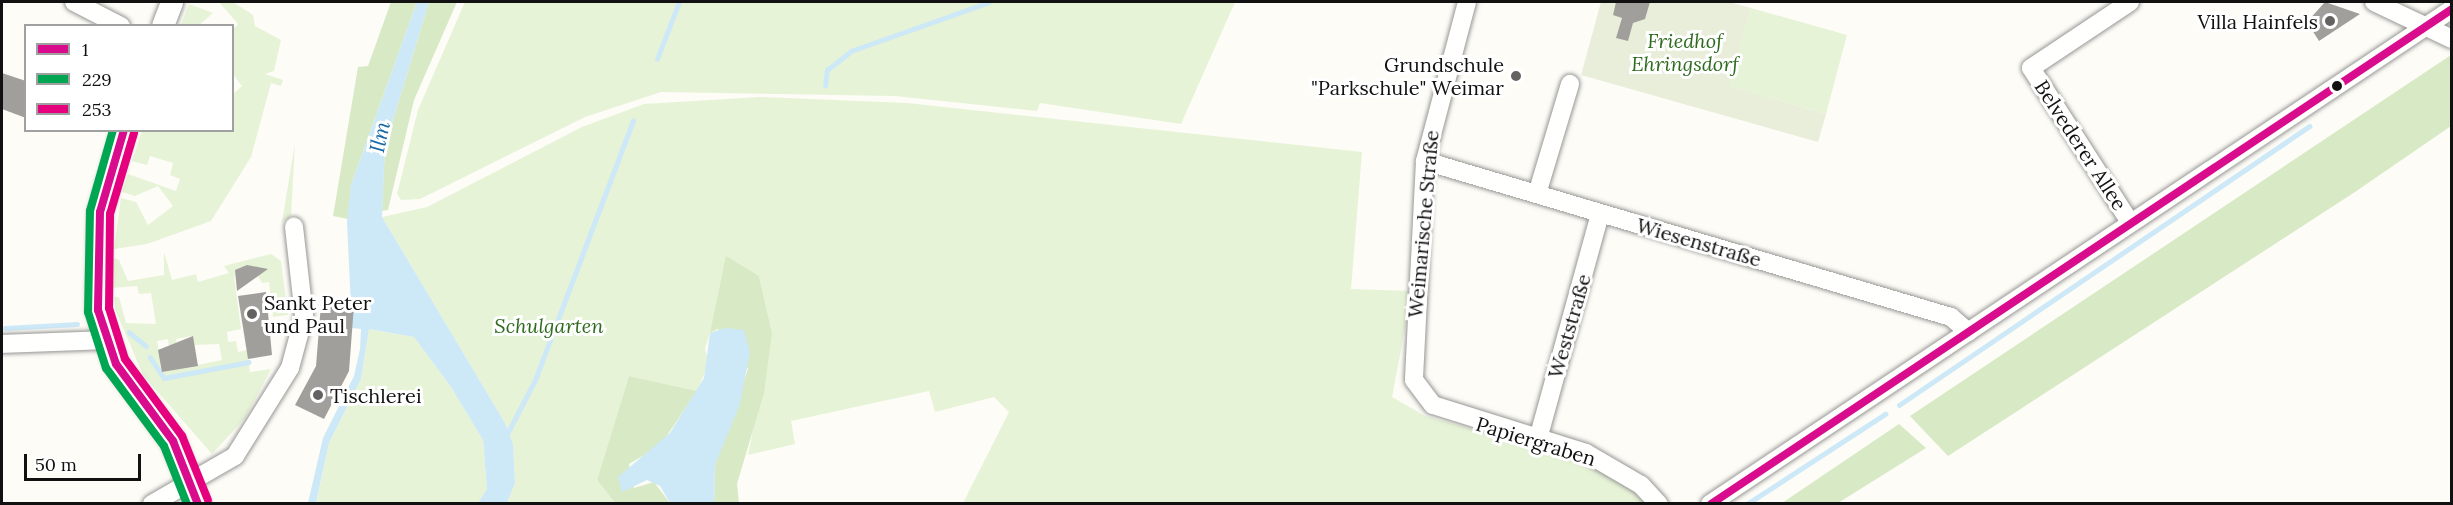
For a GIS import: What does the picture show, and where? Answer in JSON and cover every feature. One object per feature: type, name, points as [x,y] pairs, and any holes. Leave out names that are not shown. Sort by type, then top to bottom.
[{"type":"street","points":[[74,2],[117,24]]},
{"type":"street","points":[[164,24],[172,2]]},
{"type":"street","name":"Weimarische Straße","points":[[1414,380],[1425,161],[1467,2]]},
{"type":"street","name":"Belvederer Allee","points":[[2130,2],[2031,68],[2130,222]]},
{"type":"street","points":[[2374,2],[2427,25],[2451,39]]},
{"type":"street","name":"Belvederer Allee","points":[[1710,504],[2451,9]]},
{"type":"street","points":[[1537,194],[1570,84]]},
{"type":"street","points":[[123,132],[99,223],[98,310],[106,340],[126,379],[173,441],[195,493]]},
{"type":"street","name":"Wiesenstraße","points":[[1425,161],[1952,317],[1968,332]]},
{"type":"street","name":"Weststraße","points":[[1538,439],[1600,214]]},
{"type":"street","points":[[152,504],[195,493],[235,456],[290,368],[304,316],[294,227]]},
{"type":"street","points":[[2,344],[106,340]]},
{"type":"street","name":"Papiergraben","points":[[1414,380],[1433,405],[1538,439],[1616,468],[1659,504]]},
{"type":"green space","points":[[219,2],[233,2],[253,15],[255,26],[281,40],[274,71],[265,74],[283,80],[281,86],[271,83],[251,157],[211,221],[147,244],[114,249],[121,198],[136,202],[148,225],[173,206],[158,186],[135,196],[122,192],[128,174],[176,191],[180,179],[170,175],[173,163],[150,156],[147,165],[132,161],[142,132],[234,132],[234,93],[242,86],[234,75],[234,28],[238,24]]},
{"type":"green space","points":[[391,2],[417,2],[351,185],[348,219],[333,216],[358,67],[368,66]]},
{"type":"green space","points":[[429,2],[457,2],[414,100],[388,210],[382,211],[385,146]]},
{"type":"green space","points":[[465,2],[1235,2],[1181,124],[1040,103],[1037,111],[895,96],[661,92],[585,117],[420,199],[401,200],[397,194],[418,110]]},
{"type":"green space","name":"Friedhof Ehringsdorf","points":[[1601,2],[1729,2],[1751,8],[1729,86],[1826,114],[1818,142],[1581,75]]},
{"type":"green space","points":[[189,4],[213,13],[200,24],[181,24]]},
{"type":"green space","points":[[1751,8],[1847,35],[1826,114],[1728,86]]},
{"type":"green space","points":[[2451,55],[2451,126],[2355,192],[1948,456],[1910,416]]},
{"type":"green space","name":"Schulgarten","points":[[760,97],[907,103],[1362,152],[1351,289],[1412,291],[1392,397],[1425,416],[1584,460],[1628,484],[1649,503],[963,503],[1009,412],[994,397],[935,412],[929,391],[791,421],[795,444],[748,455],[772,333],[759,276],[710,333],[705,349],[709,363],[697,391],[629,376],[597,480],[615,503],[507,503],[515,483],[513,444],[505,423],[382,217],[427,207],[582,127],[644,104]]},
{"type":"green space","points":[[295,143],[291,216],[282,222]]},
{"type":"green space","points":[[164,252],[172,280],[196,274],[198,282],[229,273],[224,266],[271,254],[281,261],[288,315],[273,317],[269,282],[262,283],[252,266],[234,276],[241,329],[227,332],[228,342],[236,341],[238,352],[247,350],[250,372],[271,369],[245,418],[212,454],[143,375],[115,309],[114,297],[119,297],[126,323],[156,324],[151,293],[139,294],[137,286],[111,288],[111,257],[119,260],[128,281],[164,275]],"holes":[[[192,336],[194,345],[219,344],[222,360],[163,372],[157,341],[168,339],[169,348],[177,346],[176,339]]]},
{"type":"green space","points":[[726,256],[759,276],[772,333],[764,393],[737,484],[739,503],[714,503],[715,465],[748,369],[718,329],[710,333]]},
{"type":"green space","points":[[369,329],[414,337],[451,387],[483,440],[487,489],[478,504],[316,504],[329,443],[361,379]]},
{"type":"green space","points":[[629,376],[697,391],[660,446],[629,464],[634,488],[654,482],[670,503],[615,503],[597,480]]},
{"type":"green space","points":[[1899,424],[1926,448],[1838,503],[1782,503]]},
{"type":"water","name":"Ilm","points":[[417,2],[429,2],[385,146],[382,217],[505,423],[513,444],[515,483],[507,503],[478,503],[487,489],[483,440],[451,387],[414,337],[369,329],[361,379],[329,443],[316,503],[308,503],[323,438],[354,376],[360,349],[361,329],[352,328],[347,222],[351,185]]},
{"type":"water","points":[[725,328],[744,330],[750,352],[740,404],[715,465],[714,503],[670,503],[660,486],[647,480],[622,492],[618,477],[670,433],[704,378],[710,333]]},
{"type":"building","points":[[1616,2],[1650,2],[1645,19],[1633,23],[1628,41],[1616,38],[1622,18],[1613,15]]},
{"type":"building","name":"Villa Hainfels","points":[[2325,2],[2360,14],[2319,41],[2307,22]]},
{"type":"building","points":[[2,73],[24,80],[24,117],[2,109]]},
{"type":"building","points":[[247,265],[268,269],[237,291],[235,270]]},
{"type":"building","name":"Sankt Peter und Paul","points":[[266,292],[272,355],[248,359],[238,296]]},
{"type":"building","points":[[321,304],[354,305],[349,371],[324,419],[295,405],[316,366]]},
{"type":"building","points":[[193,336],[198,366],[162,372],[158,350]]},
{"type":"waterway","points":[[657,59],[679,2]]},
{"type":"waterway","points":[[825,86],[827,70],[851,51],[989,2]]},
{"type":"waterway","points":[[506,436],[535,380],[633,121]]},
{"type":"waterway","points":[[1899,405],[2309,126]]},
{"type":"waterway","points":[[5,328],[77,324]]},
{"type":"waterway","points":[[129,332],[146,346]]},
{"type":"waterway","points":[[150,357],[164,378],[249,362]]},
{"type":"waterway","points":[[1747,504],[1885,414]]},
{"type":"transit line","name":"1","points":[[1711,504],[2452,9]]},
{"type":"transit line","name":"229","points":[[112,132],[90,211],[88,312],[106,368],[164,446],[187,504]]},
{"type":"transit line","name":"1","points":[[123,132],[100,212],[98,310],[116,364],[173,441],[198,504]]},
{"type":"transit line","name":"253","points":[[134,133],[110,214],[109,308],[125,359],[182,436],[208,500]]},
{"type":"place","name":"Villa Hainfels","points":[[2330,21]]},
{"type":"place","name":"Grundschule \"Parkschule\" Weimar","points":[[1516,76]]},
{"type":"place","name":"Sankt Peter und Paul","points":[[252,314]]},
{"type":"place","name":"Tischlerei","points":[[318,395]]}]
